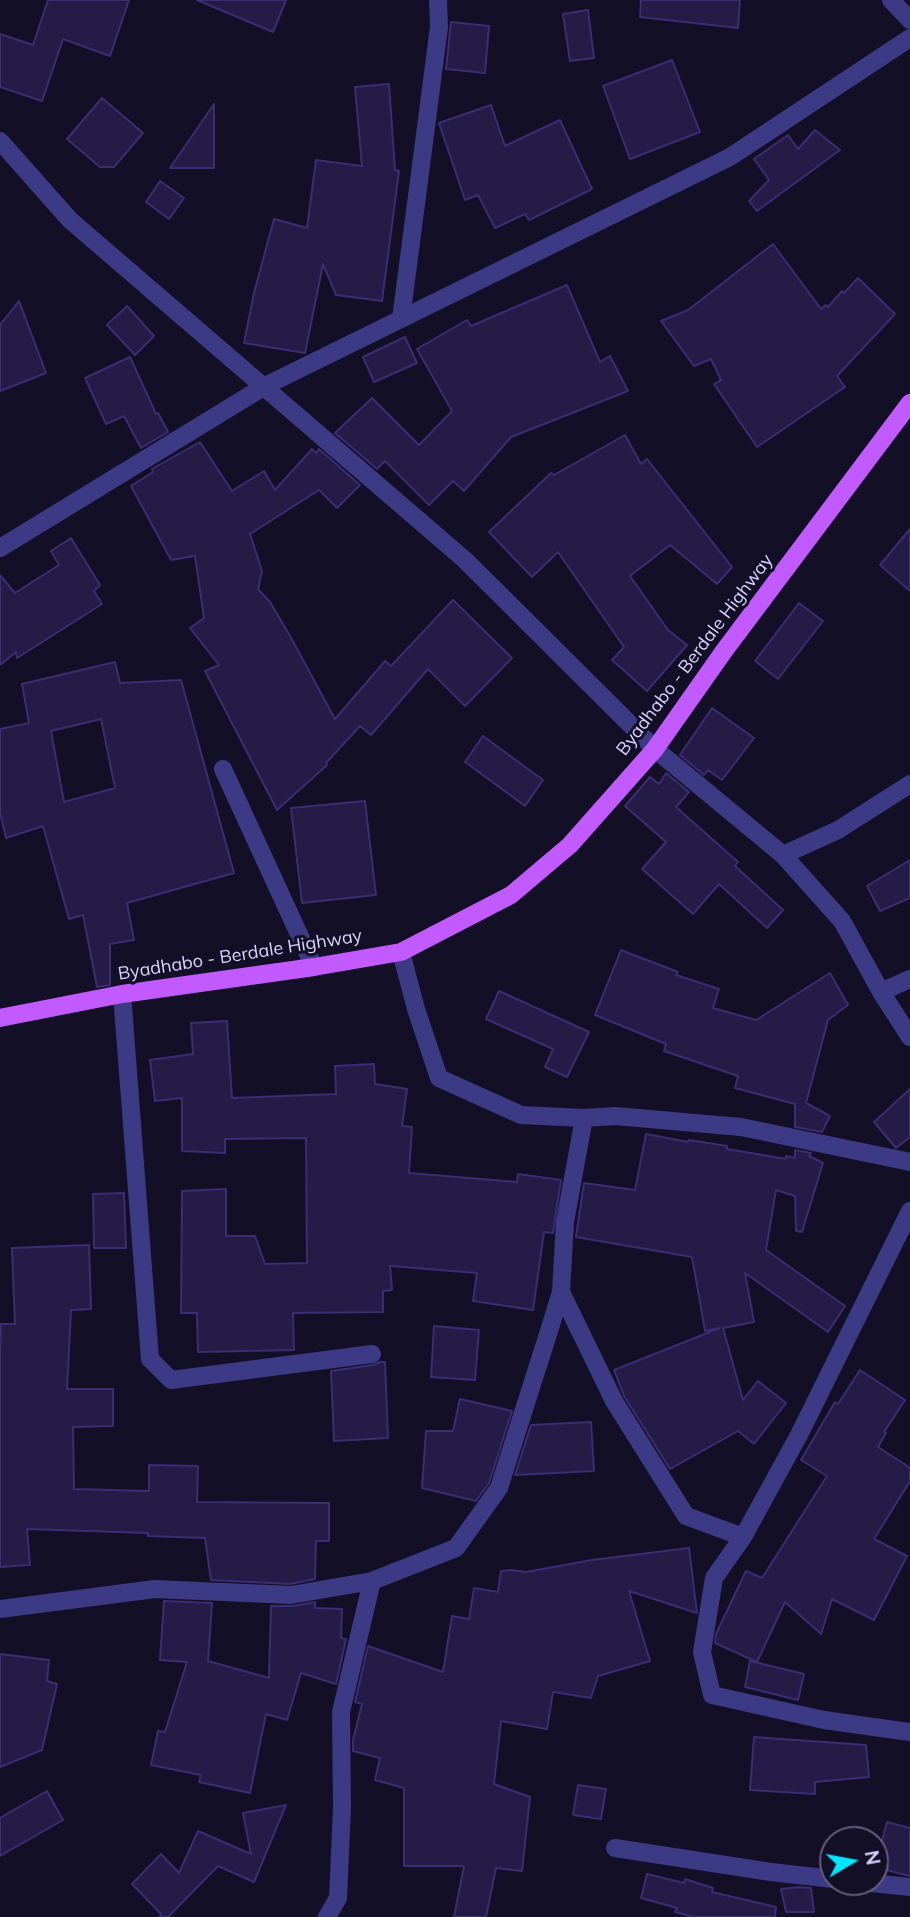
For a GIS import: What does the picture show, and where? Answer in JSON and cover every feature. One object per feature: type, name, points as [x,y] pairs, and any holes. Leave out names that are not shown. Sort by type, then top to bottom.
[{"type":"main road","name":"Byadhabo - Berdale Highway","points":[[0,1018],[122,993],[314,967],[401,951],[511,895],[570,845],[655,749],[724,651],[910,402]]},
{"type":"street","points":[[401,318],[439,27],[438,0]]},
{"type":"street","points":[[891,0],[910,20]]},
{"type":"street","points":[[0,548],[265,386],[730,157],[910,38]]},
{"type":"street","points":[[0,141],[70,220],[465,560],[655,749],[783,855],[842,921],[881,992],[910,1037]]},
{"type":"street","points":[[223,769],[314,967]]},
{"type":"street","points":[[783,855],[838,830],[910,784]]},
{"type":"street","points":[[401,951],[416,1009],[439,1078],[521,1115],[584,1118],[615,1116],[740,1127],[910,1161]]},
{"type":"street","points":[[881,992],[910,979]]},
{"type":"street","points":[[122,993],[150,1359],[170,1380],[372,1354]]},
{"type":"street","points":[[0,1609],[155,1589],[291,1595],[372,1581],[456,1548],[499,1488],[561,1292],[565,1222],[584,1118]]},
{"type":"street","points":[[910,1211],[799,1435],[743,1537],[714,1578],[702,1652],[712,1695],[824,1720],[910,1732]]},
{"type":"street","points":[[561,1292],[614,1401],[686,1516],[743,1537]]},
{"type":"street","points":[[327,1917],[338,1898],[342,1808],[341,1712],[372,1581]]},
{"type":"street","points":[[615,1848],[819,1877]]},
{"type":"street","points":[[889,1885],[910,1887]]},
{"type":"building","points":[[48,0],[129,0],[110,56],[63,39],[42,101],[0,87],[0,34],[33,45]]},
{"type":"building","points":[[197,0],[286,0],[273,32]]},
{"type":"building","points":[[641,0],[740,0],[738,28],[640,17]]},
{"type":"building","points":[[588,10],[594,58],[570,61],[563,14]]},
{"type":"building","points":[[451,22],[489,26],[485,73],[446,69]]},
{"type":"building","points":[[672,60],[700,132],[630,159],[603,86]]},
{"type":"building","points":[[389,84],[395,170],[399,171],[382,301],[336,295],[323,264],[305,353],[244,343],[274,219],[307,228],[316,160],[362,166],[355,87]]},
{"type":"building","points":[[102,98],[143,133],[114,167],[100,167],[67,139]]},
{"type":"building","points":[[214,104],[214,168],[170,168]]},
{"type":"building","points":[[491,105],[505,146],[560,120],[592,189],[529,220],[525,214],[495,228],[478,195],[465,200],[439,123]]},
{"type":"building","points":[[815,130],[840,150],[757,211],[749,201],[769,180],[754,159],[788,135],[798,149]]},
{"type":"building","points":[[160,181],[184,198],[169,219],[146,202]]},
{"type":"building","points":[[773,244],[821,309],[826,305],[828,307],[858,278],[895,314],[837,376],[845,387],[757,447],[714,384],[721,380],[711,359],[694,366],[661,321],[688,310]]},
{"type":"building","points":[[567,285],[600,362],[610,356],[628,391],[511,437],[464,491],[453,481],[429,505],[385,461],[377,469],[335,433],[372,398],[419,445],[452,411],[417,349],[467,320],[471,326]]},
{"type":"building","points":[[19,301],[46,373],[0,391],[0,325]]},
{"type":"building","points":[[127,306],[154,336],[135,355],[107,325]]},
{"type":"building","points":[[405,337],[417,363],[374,382],[363,357]]},
{"type":"building","points":[[130,357],[156,414],[158,413],[168,432],[141,448],[124,416],[106,424],[85,378]]},
{"type":"building","points":[[625,435],[641,464],[647,459],[732,567],[717,584],[670,545],[630,576],[668,630],[687,645],[647,691],[612,660],[624,647],[558,552],[532,577],[489,532],[551,473],[554,475]]},
{"type":"building","points":[[200,442],[232,491],[264,471],[275,490],[312,449],[316,453],[319,449],[360,485],[337,508],[319,490],[250,534],[262,571],[258,589],[270,602],[335,719],[385,661],[391,666],[453,600],[512,658],[465,706],[428,669],[371,735],[360,726],[327,765],[277,810],[205,671],[219,665],[190,628],[204,618],[195,556],[171,560],[131,486],[153,472],[152,469]]},
{"type":"building","points":[[910,529],[910,591],[880,565]]},
{"type":"building","points":[[71,538],[100,585],[94,591],[102,604],[17,658],[16,652],[0,665],[0,575],[15,593],[59,565],[51,551]]},
{"type":"building","points":[[799,603],[823,621],[778,679],[755,661]]},
{"type":"building","points":[[115,662],[120,683],[181,680],[234,873],[127,903],[134,940],[110,944],[110,985],[97,987],[83,915],[69,919],[43,826],[6,838],[0,812],[0,729],[29,723],[22,684]],"holes":[[[101,719],[115,788],[64,802],[51,731]]]},
{"type":"building","points":[[712,708],[754,738],[722,780],[708,770],[704,775],[680,755]]},
{"type":"building","points":[[483,736],[543,780],[525,806],[465,762]]},
{"type":"building","points":[[666,773],[689,792],[676,807],[738,862],[735,866],[783,910],[767,928],[719,884],[693,914],[642,869],[666,842],[625,806],[650,777],[659,784]]},
{"type":"building","points":[[365,801],[376,895],[302,903],[291,808]]},
{"type":"building","points":[[910,860],[910,898],[880,911],[867,886]]},
{"type":"building","points":[[621,950],[678,972],[676,975],[719,989],[713,1008],[756,1020],[830,973],[848,1005],[828,1020],[806,1103],[830,1116],[822,1132],[795,1127],[795,1104],[735,1088],[738,1076],[664,1051],[666,1044],[595,1015]]},
{"type":"building","points":[[499,991],[589,1032],[567,1077],[545,1067],[553,1049],[486,1019]]},
{"type":"building","points":[[227,1021],[232,1098],[336,1094],[335,1066],[374,1064],[375,1084],[407,1089],[402,1126],[412,1127],[409,1173],[517,1182],[518,1174],[561,1180],[553,1233],[544,1232],[533,1310],[473,1301],[477,1273],[390,1266],[392,1290],[383,1291],[383,1312],[293,1313],[294,1350],[198,1352],[197,1313],[181,1313],[182,1191],[226,1189],[226,1236],[255,1236],[265,1264],[307,1263],[306,1138],[225,1139],[225,1153],[182,1151],[182,1098],[155,1101],[150,1060],[193,1054],[191,1023]]},
{"type":"building","points":[[910,1089],[910,1137],[896,1148],[874,1122]]},
{"type":"building","points":[[646,1134],[727,1146],[727,1149],[786,1159],[786,1156],[795,1158],[795,1150],[811,1153],[809,1156],[823,1163],[802,1232],[796,1231],[795,1196],[776,1190],[766,1250],[845,1306],[828,1332],[745,1273],[754,1322],[723,1328],[743,1400],[758,1381],[786,1403],[754,1444],[738,1431],[670,1469],[624,1396],[614,1370],[720,1328],[705,1331],[692,1257],[576,1237],[584,1183],[635,1190]]},
{"type":"building","points":[[124,1193],[126,1248],[94,1248],[93,1194]]},
{"type":"building","points":[[89,1245],[91,1309],[71,1310],[67,1389],[113,1389],[113,1426],[73,1427],[74,1489],[149,1491],[149,1465],[198,1466],[197,1502],[329,1503],[329,1541],[316,1541],[315,1579],[290,1584],[211,1580],[205,1538],[148,1536],[148,1533],[27,1529],[30,1565],[0,1567],[1,1324],[15,1324],[12,1248]]},
{"type":"building","points":[[434,1326],[479,1330],[475,1380],[431,1377]]},
{"type":"building","points":[[385,1362],[388,1438],[334,1441],[331,1371]]},
{"type":"building","points":[[860,1370],[905,1400],[884,1432],[886,1433],[878,1447],[910,1468],[910,1481],[874,1539],[907,1556],[874,1620],[832,1599],[821,1634],[785,1602],[757,1662],[715,1643],[716,1634],[746,1571],[762,1578],[827,1476],[801,1460],[835,1402],[838,1404]]},
{"type":"building","points":[[460,1399],[512,1411],[489,1483],[476,1501],[422,1488],[426,1431],[453,1431]]},
{"type":"building","points":[[591,1422],[594,1471],[515,1475],[531,1425]]},
{"type":"building","points":[[689,1548],[697,1613],[629,1591],[650,1661],[598,1676],[591,1698],[553,1692],[547,1729],[501,1721],[494,1784],[530,1797],[522,1871],[496,1868],[486,1917],[454,1917],[464,1866],[404,1866],[404,1788],[375,1780],[380,1758],[353,1751],[362,1704],[355,1702],[368,1646],[443,1672],[452,1616],[469,1619],[474,1588],[498,1592],[501,1571],[526,1572],[592,1560]]},
{"type":"building","points":[[164,1601],[212,1603],[208,1661],[269,1678],[271,1606],[315,1602],[315,1608],[342,1609],[341,1638],[346,1639],[336,1684],[301,1673],[287,1720],[266,1714],[250,1793],[199,1782],[201,1775],[151,1765],[158,1731],[165,1732],[187,1662],[160,1660]]},
{"type":"building","points":[[0,1654],[49,1660],[47,1681],[57,1684],[42,1750],[0,1767]]},
{"type":"building","points":[[750,1661],[804,1674],[798,1700],[745,1687]]},
{"type":"building","points":[[754,1737],[866,1745],[869,1777],[815,1782],[815,1794],[750,1790]]},
{"type":"building","points":[[578,1785],[606,1789],[601,1819],[573,1815]]},
{"type":"building","points":[[47,1791],[63,1820],[0,1856],[0,1818]]},
{"type":"building","points":[[286,1805],[254,1882],[218,1866],[168,1917],[160,1917],[161,1914],[132,1884],[161,1854],[179,1873],[198,1831],[251,1854],[243,1813]]},
{"type":"building","points":[[887,1822],[910,1828],[910,1876],[889,1871],[889,1826],[886,1826]]},
{"type":"building","points":[[647,1874],[684,1883],[685,1879],[713,1888],[712,1892],[776,1907],[775,1917],[694,1917],[675,1912],[677,1908],[641,1898]]},
{"type":"building","points":[[811,1888],[814,1912],[786,1912],[781,1889]]}]
